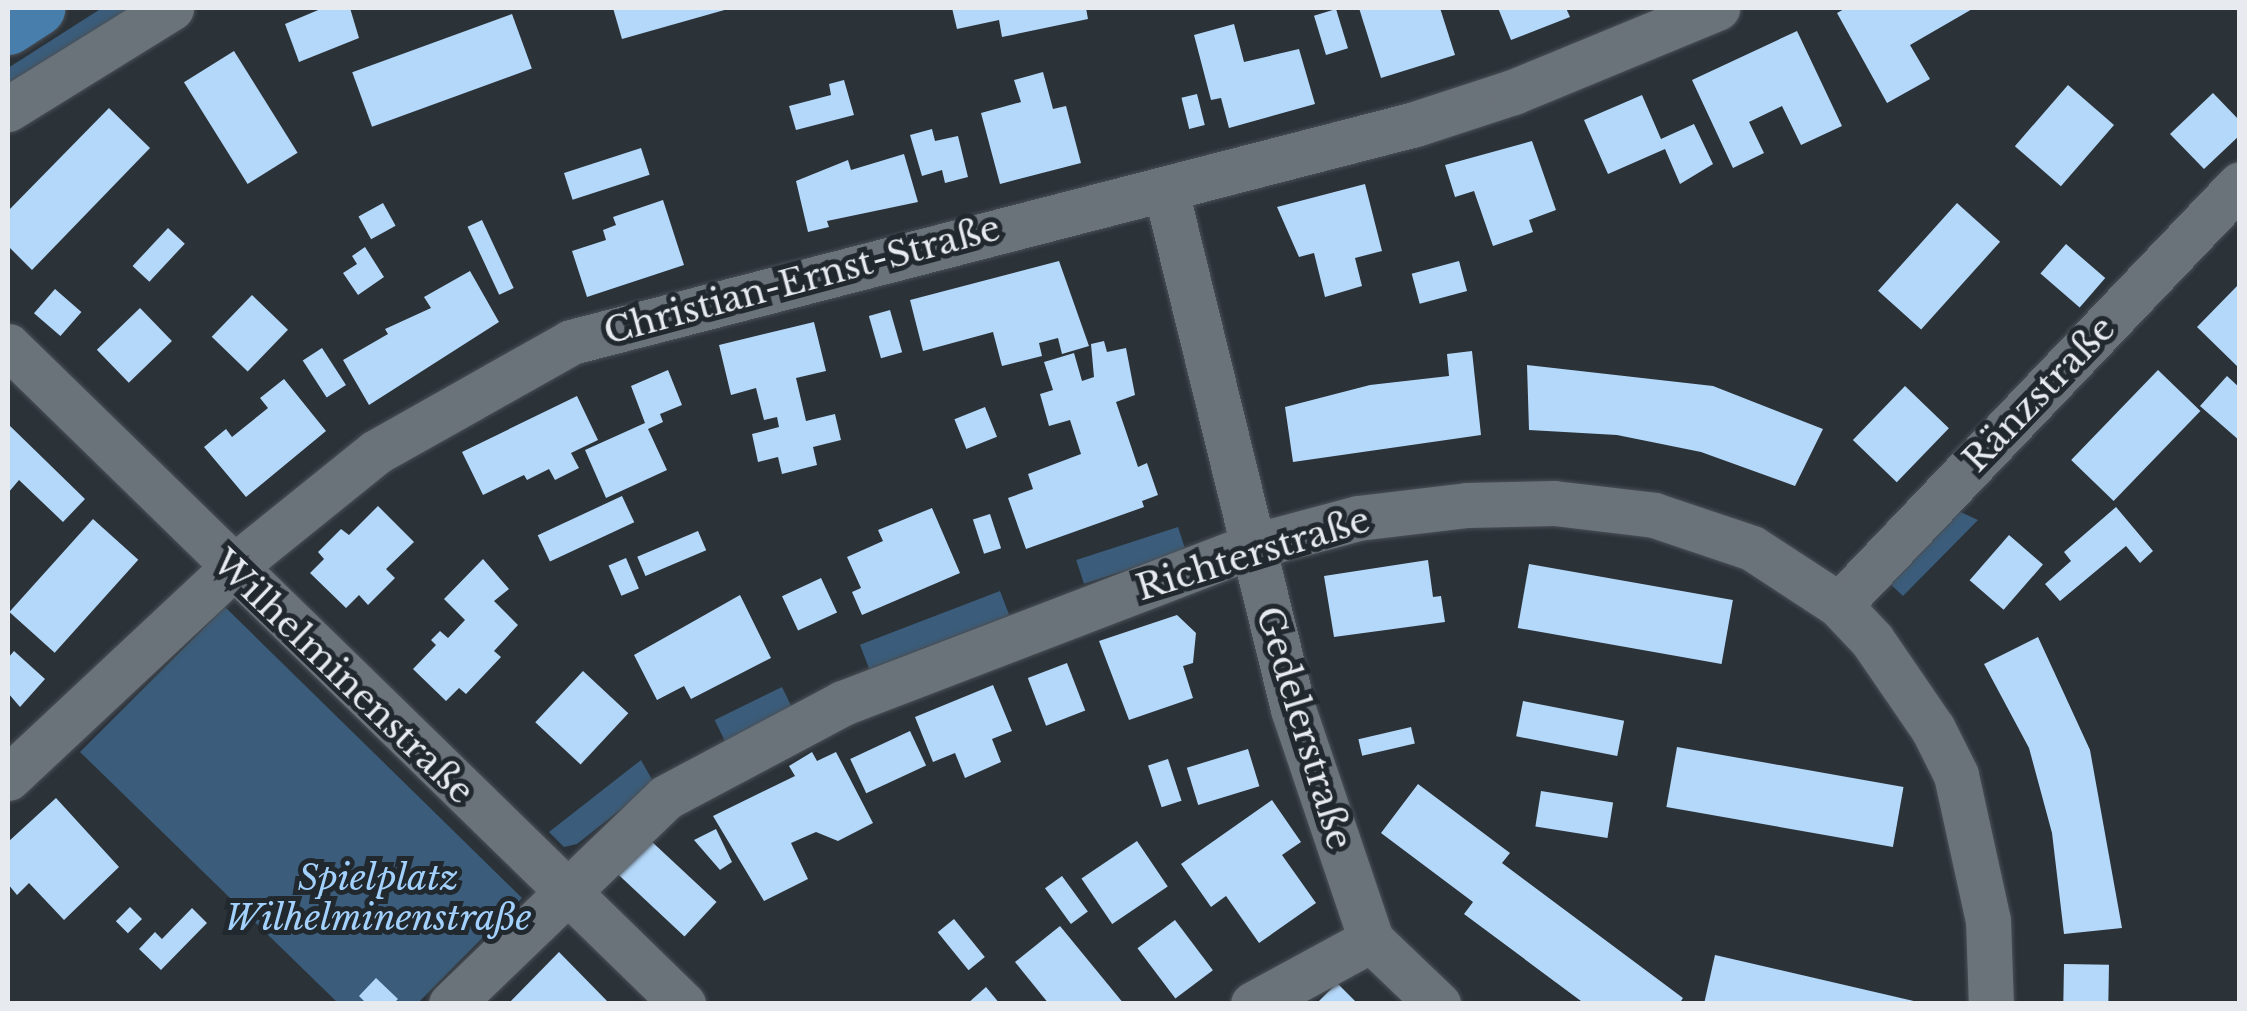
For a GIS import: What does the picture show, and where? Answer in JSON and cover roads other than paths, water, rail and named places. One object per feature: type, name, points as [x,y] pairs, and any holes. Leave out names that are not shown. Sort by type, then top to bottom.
[{"type":"main road","points":[[8,27],[37,8]]},
{"type":"street","points":[[8,109],[170,8]]},
{"type":"street","name":"Christian-Ernst-Straße","points":[[8,778],[231,569],[376,452],[571,342],[864,261],[1166,190],[1483,103],[1717,8]]},
{"type":"street","name":"Ränzstraße","points":[[1839,605],[2240,184]]},
{"type":"street","name":"Gedelerstraße","points":[[1166,190],[1250,547],[1293,708],[1371,940],[1438,1004]]},
{"type":"street","name":"Wilhelminenstraße","points":[[8,346],[231,569],[682,1004]]},
{"type":"street","name":"Richterstraße","points":[[450,1004],[562,890],[666,797],[843,703],[1250,547],[1358,518],[1554,504],[1697,525],[1778,562],[1839,605],[1902,680],[1956,775],[1988,920],[1991,1004]]},
{"type":"street","points":[[1254,1004],[1371,940]]},
{"type":"park label","name":"Spielplatz Wilhelminenstraße","points":[[378,898]]}]
